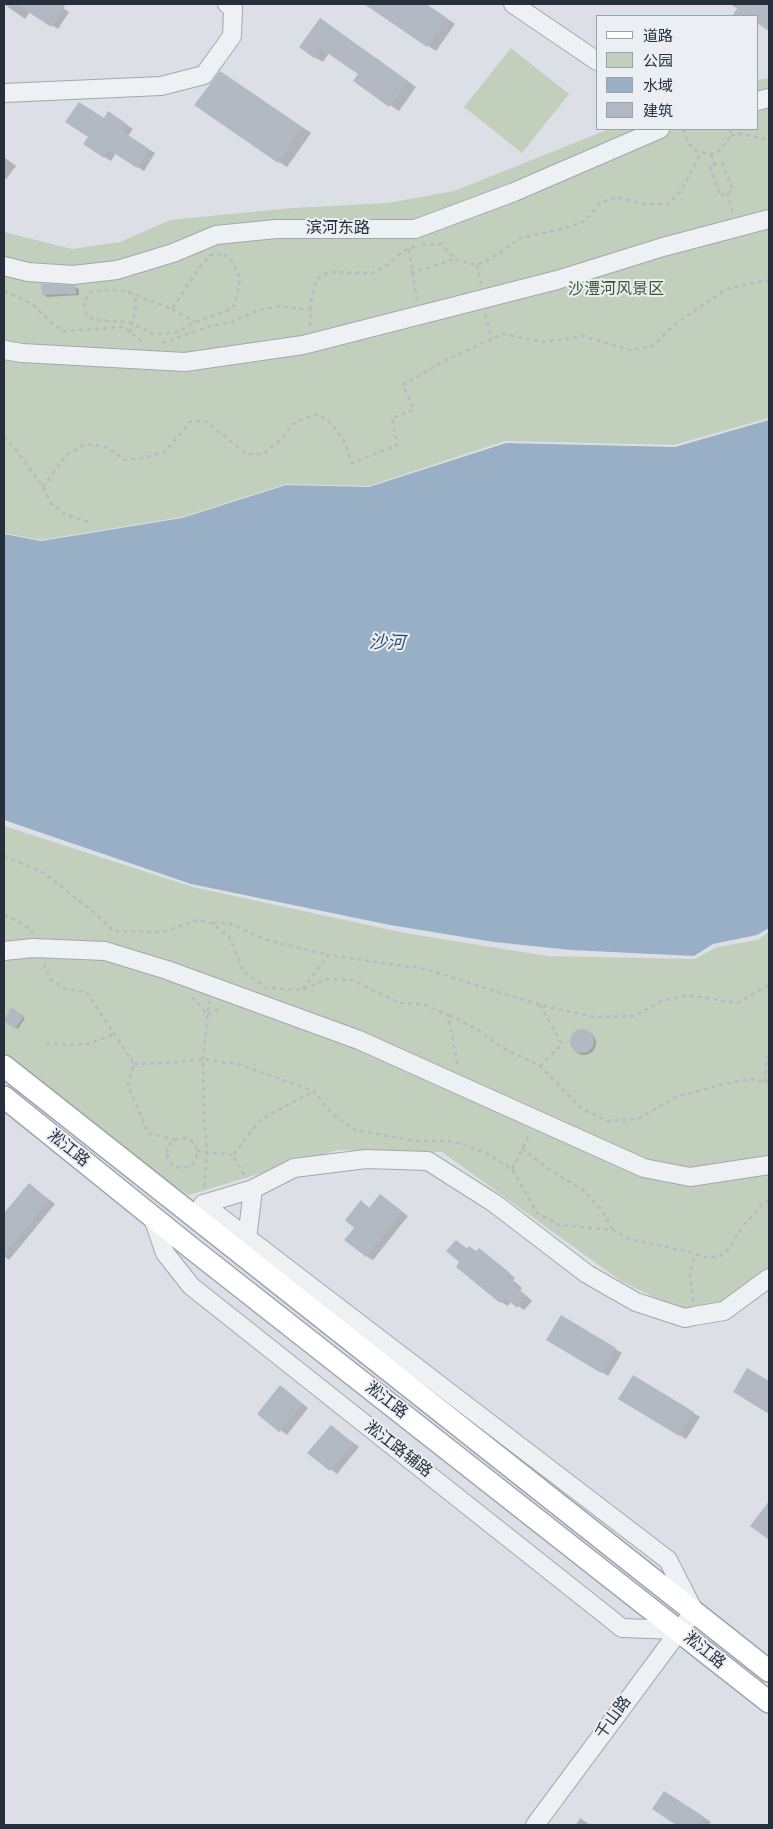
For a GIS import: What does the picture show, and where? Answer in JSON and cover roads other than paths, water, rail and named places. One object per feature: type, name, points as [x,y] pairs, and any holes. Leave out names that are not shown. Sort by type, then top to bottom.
[{"type":"main road","name":"淞江路","points":[[4,1066],[242,1245],[769,1671]]},
{"type":"main road","name":"淞江路","points":[[4,1097],[153,1218],[769,1702]]},
{"type":"street","points":[[4,94],[161,86],[204,75],[232,36],[233,8],[227,4]]},
{"type":"street","points":[[513,4],[596,60]]},
{"type":"street","name":"滨河东路","points":[[4,266],[28,272],[73,275],[116,270],[173,253],[216,236],[276,229],[414,229],[514,192],[626,136],[655,130]]},
{"type":"street","points":[[4,350],[22,353],[185,362],[311,343],[558,280],[662,247],[769,219]]},
{"type":"street","points":[[4,951],[42,949],[106,951],[167,970],[359,1040],[644,1168],[690,1176],[769,1165]]},
{"type":"street","points":[[199,1211],[252,1189],[294,1168],[366,1159],[428,1161],[494,1203],[587,1274],[636,1302],[685,1318],[724,1311],[769,1278]]},
{"type":"street","points":[[242,1245],[252,1189]]},
{"type":"street","name":"淞江路辅路","points":[[153,1218],[165,1253],[191,1286],[622,1628],[679,1630]]},
{"type":"street","name":"千山路","points":[[535,1825],[694,1612]]},
{"type":"water","name":"沙河","points":[[769,420],[769,928],[757,935],[713,944],[694,956],[571,950],[494,942],[390,925],[191,884],[4,820],[4,534],[41,541],[182,518],[286,485],[369,487],[506,443],[675,447]]},
{"type":"park label","name":"沙澧河风景区","points":[[616,290]]}]
